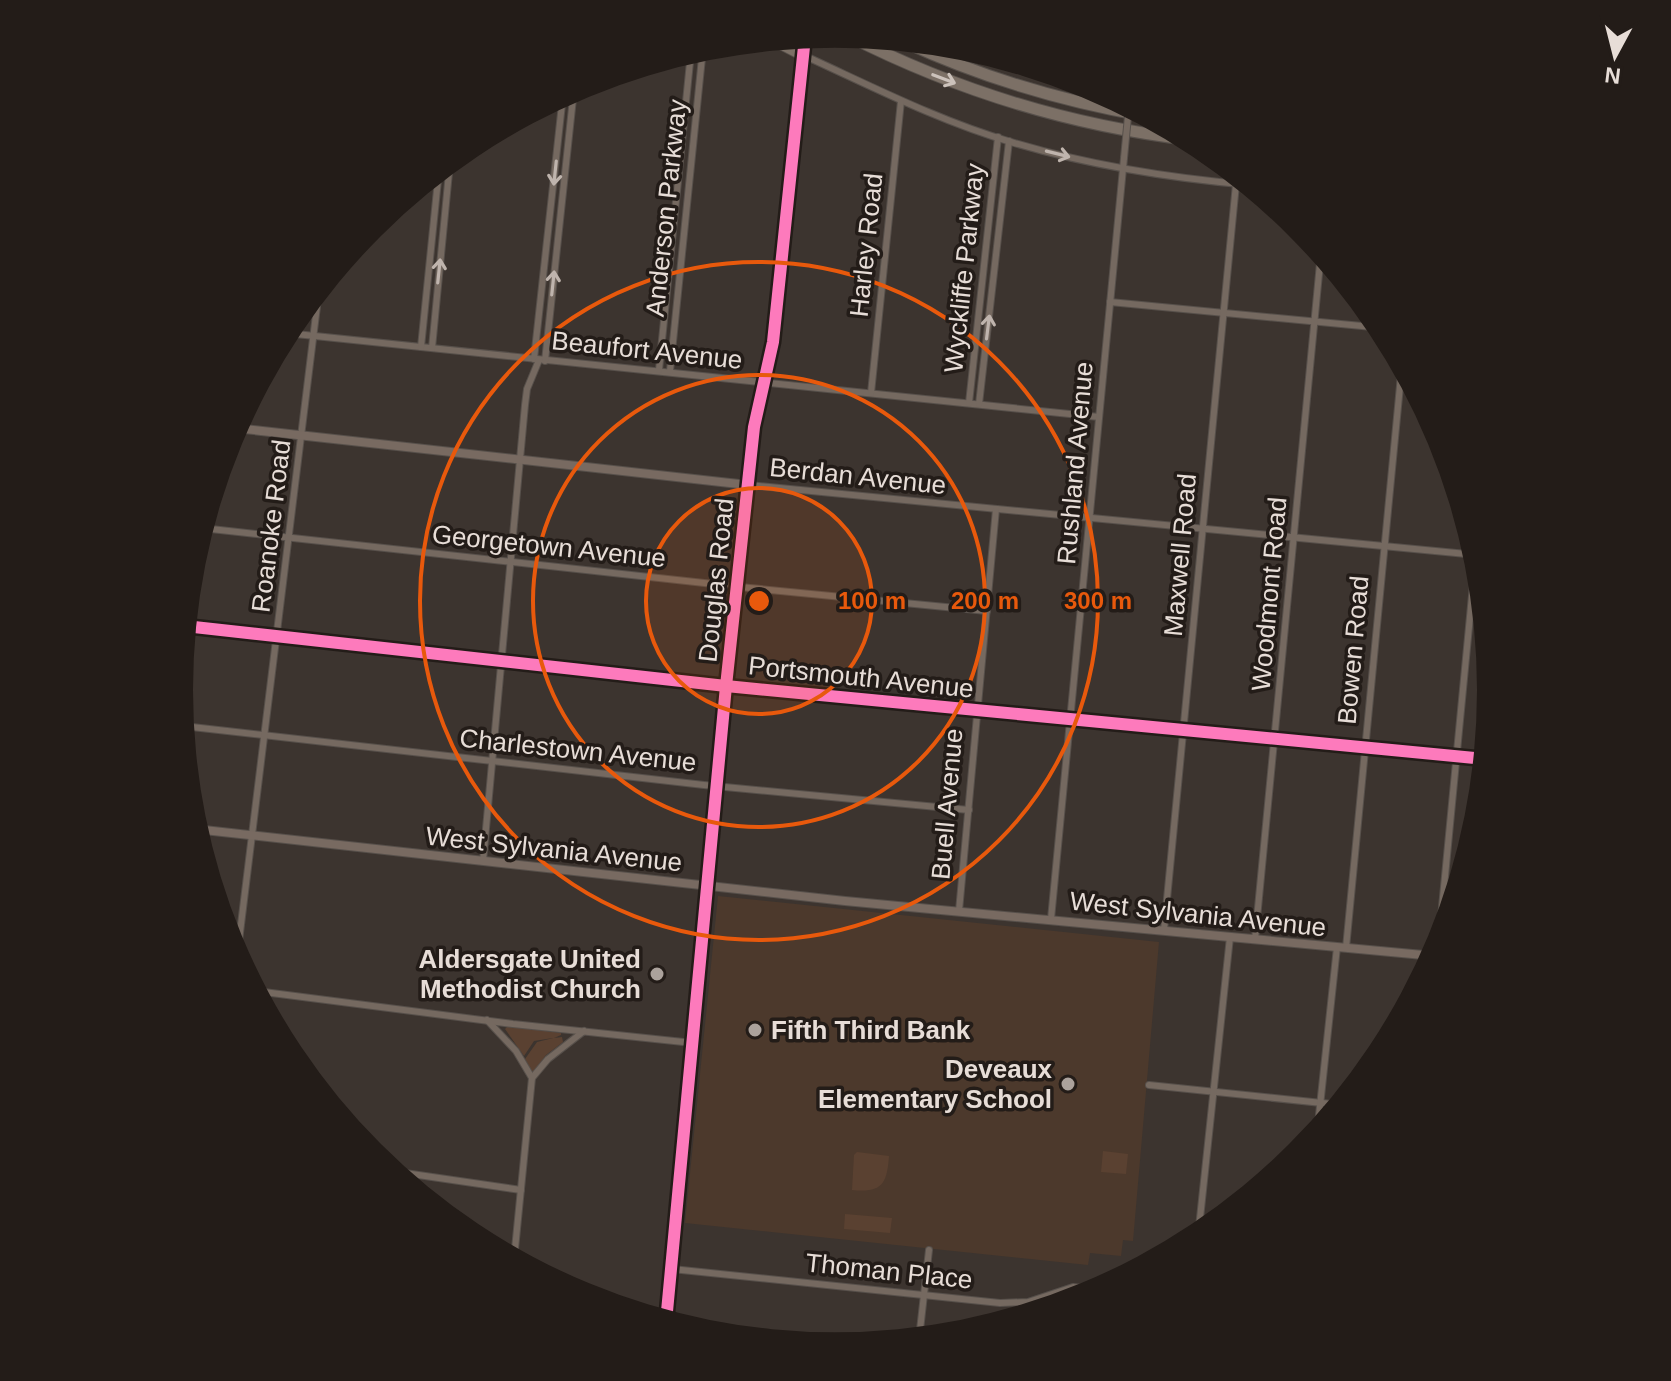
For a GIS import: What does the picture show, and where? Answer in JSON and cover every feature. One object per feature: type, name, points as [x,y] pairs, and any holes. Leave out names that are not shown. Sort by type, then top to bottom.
[{"type":"highway","points":[[877,49],[942,79],[1039,111],[1159,135]]},
{"type":"highway","points":[[939,56],[1002,80],[1105,108]]},
{"type":"street","name":"Douglas Road","points":[[667,1310],[726,686],[754,427],[775,330],[804,49]]},
{"type":"street","points":[[810,49],[901,101],[1009,141],[1123,170],[1230,183]]},
{"type":"street","name":"Anderson Parkway","points":[[670,371],[702,62]]},
{"type":"street","name":"Anderson Parkway","points":[[659,370],[690,65]]},
{"type":"street","name":"Harley Road","points":[[871,393],[901,101]]},
{"type":"street","points":[[483,861],[527,389],[540,360],[572,105]]},
{"type":"street","points":[[540,360],[562,109]]},
{"type":"street","name":"Rushland Avenue","points":[[1051,919],[1128,118]]},
{"type":"street","name":"Wyckliffe Parkway","points":[[969,403],[998,137]]},
{"type":"street","name":"Wyckliffe Parkway","points":[[979,404],[1009,141]]},
{"type":"street","points":[[432,348],[448,178]]},
{"type":"street","points":[[421,347],[437,186]]},
{"type":"street","name":"Maxwell Road","points":[[1164,930],[1236,188]]},
{"type":"street","name":"Woodmont Road","points":[[1255,939],[1320,268]]},
{"type":"street","points":[[1110,302],[1365,326]]},
{"type":"street","name":"Roanoke Road","points":[[240,931],[317,312]]},
{"type":"street","name":"Beaufort Avenue","points":[[301,335],[1099,417]]},
{"type":"street","name":"Bowen Road","points":[[1319,1114],[1366,748],[1400,384]]},
{"type":"street","name":"Berdan Avenue","points":[[249,429],[748,485],[1463,554]]},
{"type":"street","name":"Buell Avenue","points":[[959,911],[996,509]]},
{"type":"street","name":"Georgetown Avenue","points":[[214,529],[737,587],[987,611]]},
{"type":"street","points":[[1443,900],[1472,603]]},
{"type":"street","name":"Portsmouth Avenue","points":[[196,627],[726,686],[1475,758]]},
{"type":"street","name":"Charlestown Avenue","points":[[194,727],[717,786],[969,810]]},
{"type":"street","name":"West Sylvania Avenue","points":[[209,831],[959,911],[1421,955]]},
{"type":"street","points":[[1200,1219],[1230,937]]},
{"type":"street","points":[[268,993],[693,1043]]},
{"type":"street","points":[[487,1020],[516,1051],[532,1078]]},
{"type":"street","points":[[515,1248],[532,1078],[548,1059],[584,1031]]},
{"type":"street","points":[[1149,1085],[1327,1104]]},
{"type":"street","points":[[412,1174],[521,1190]]},
{"type":"street","points":[[920,1328],[929,1250]]},
{"type":"street","name":"Thoman Place","points":[[672,1269],[1000,1303],[1028,1302],[1073,1287]]},
{"type":"shaded area","points":[[718,896],[1159,942],[1133,1241],[1123,1240],[1121,1256],[1090,1253],[1088,1265],[685,1223]]},
{"type":"shaded area","points":[[508,1026],[561,1033],[554,1038],[562,1037],[563,1042],[546,1055],[533,1073],[525,1059],[537,1042],[553,1038],[534,1041],[524,1056],[505,1029]]},
{"type":"shaded area","points":[[1103,1151],[1128,1154],[1126,1174],[1101,1172]]},
{"type":"shaded area","points":[[857,1152],[889,1156],[887,1174],[881,1185],[870,1190],[852,1190],[854,1155]]},
{"type":"shaded area","points":[[845,1214],[892,1218],[890,1233],[844,1229]]},
{"type":"cycle path","points":[[667,1310],[726,686],[754,427],[773,342],[804,49]]},
{"type":"cycle path","points":[[196,627],[726,686],[1475,758]]},
{"type":"place","name":"Aldersgate United Methodist Church","points":[[657,974]]},
{"type":"place","name":"Fifth Third Bank","points":[[755,1030]]},
{"type":"place","name":"Deveaux Elementary School","points":[[1068,1084]]}]
